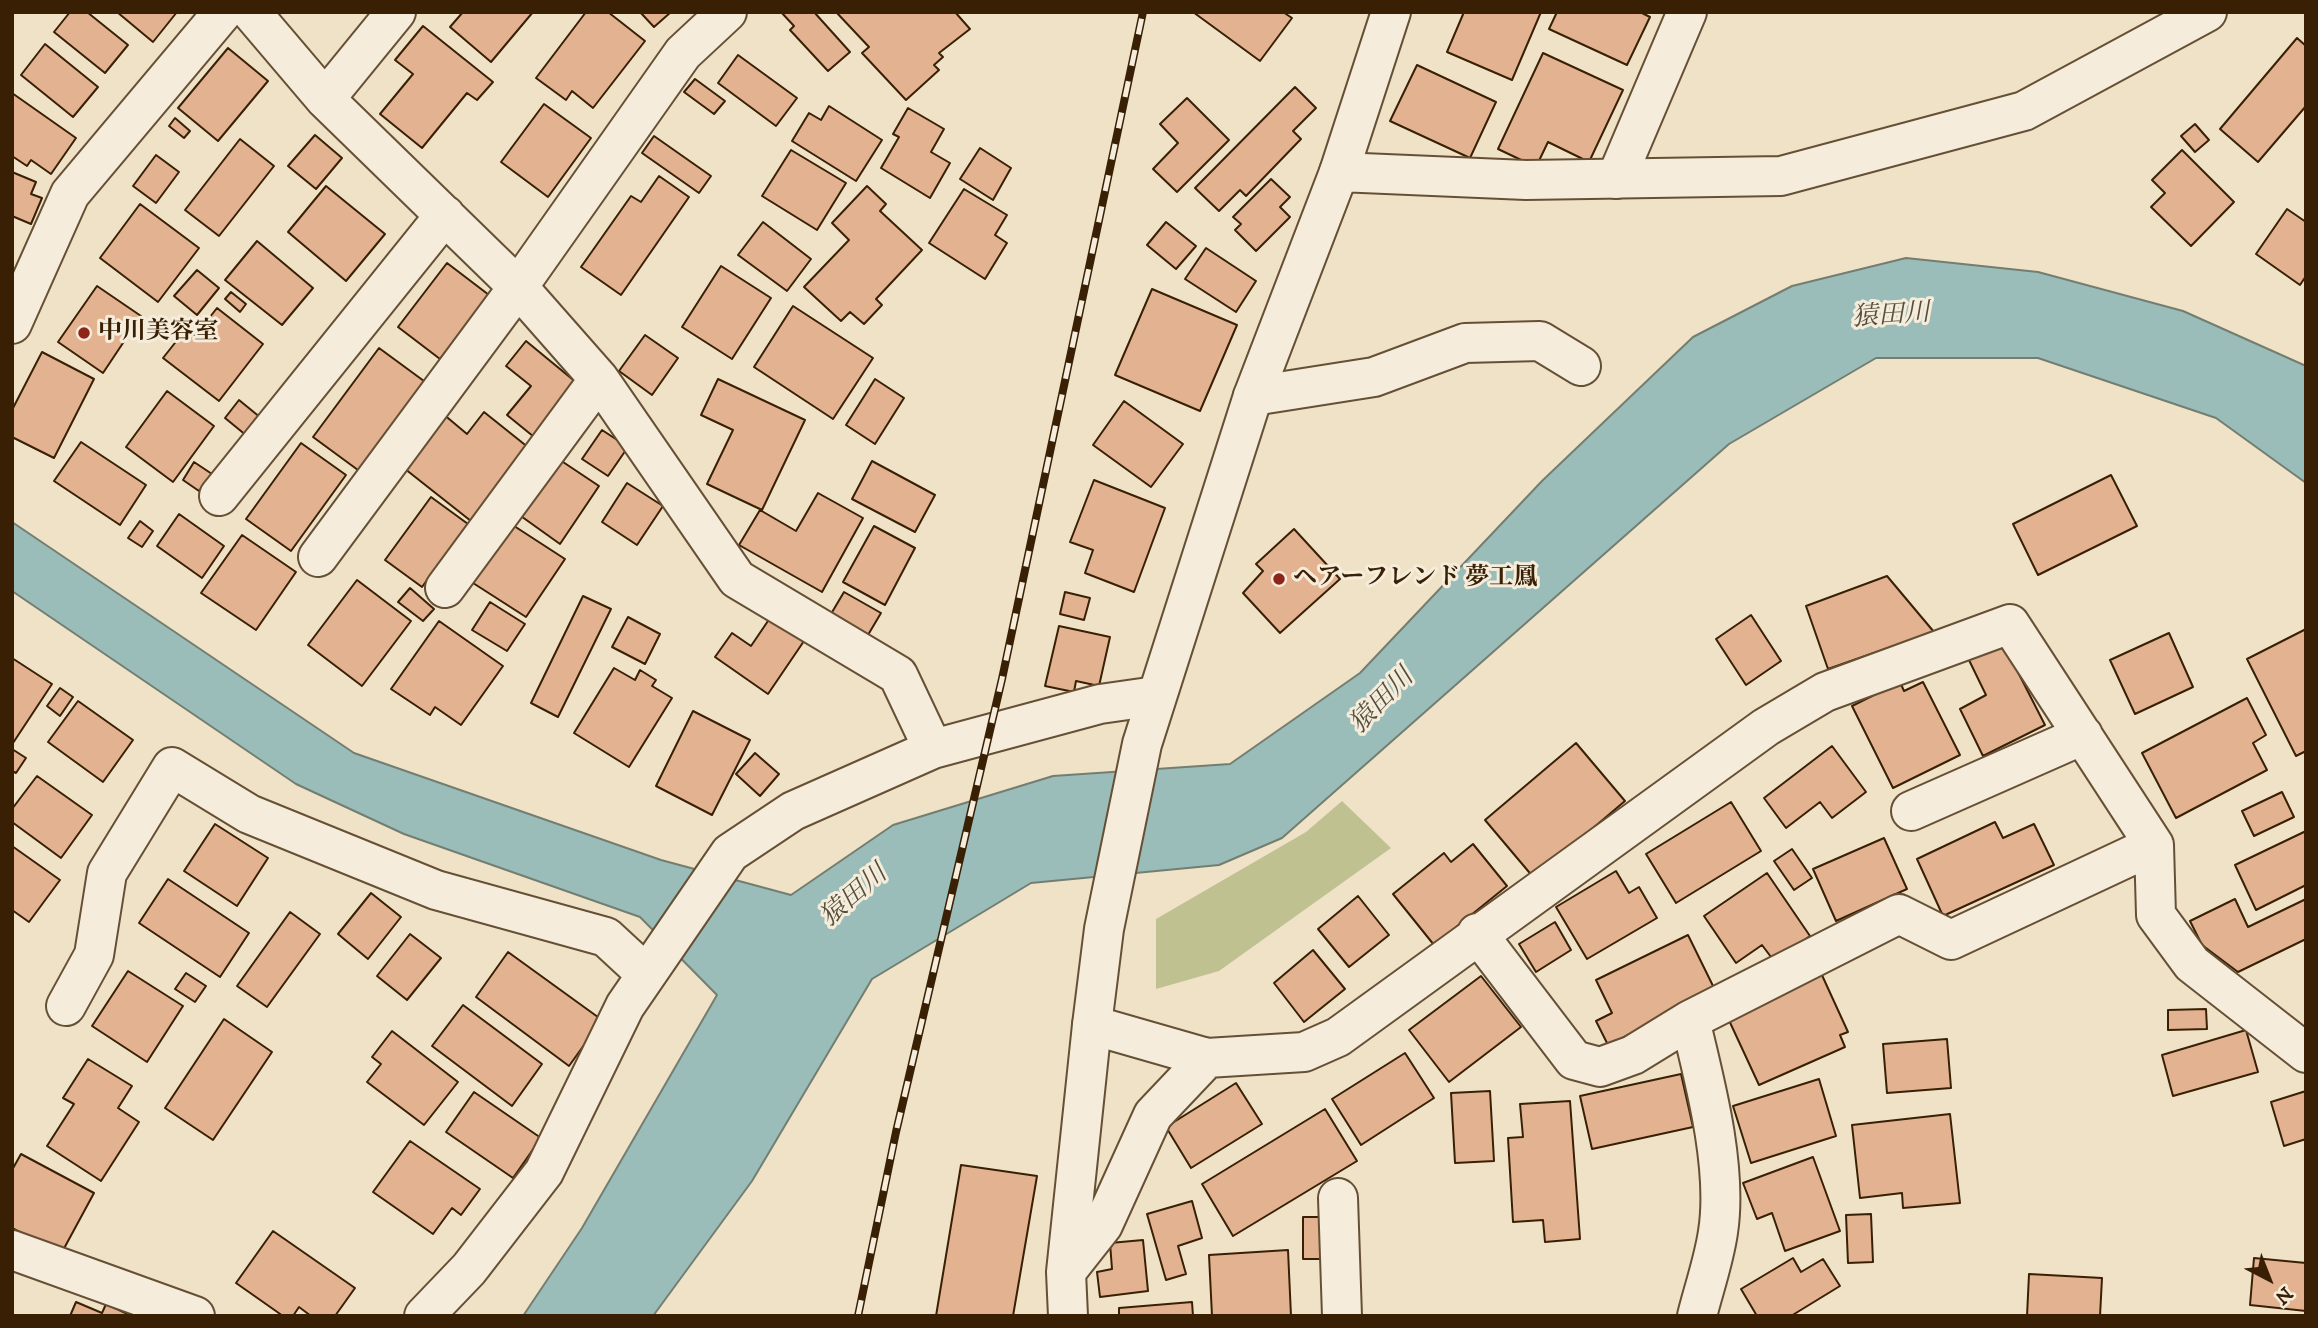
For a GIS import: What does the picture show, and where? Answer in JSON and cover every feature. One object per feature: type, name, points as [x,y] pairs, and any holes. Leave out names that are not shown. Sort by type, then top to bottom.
[{"type":"street","points":[[12,324],[70,194],[223,12]]},
{"type":"street","points":[[251,12],[325,99],[518,287],[599,379],[737,579],[898,675],[933,749]]},
{"type":"street","points":[[325,99],[396,12]]},
{"type":"street","points":[[318,557],[518,287],[683,53],[727,12]]},
{"type":"street","points":[[1068,1316],[1066,1272],[1104,929],[1142,744],[1253,396],[1339,172],[1391,12]]},
{"type":"street","points":[[1616,179],[1687,12]]},
{"type":"street","points":[[1339,172],[1526,180],[1781,176],[2024,111],[2191,24],[2207,12]]},
{"type":"street","points":[[219,496],[445,215]]},
{"type":"street","points":[[1253,396],[1374,377],[1465,343],[1540,341],[1581,366]]},
{"type":"street","points":[[445,588],[599,379]]},
{"type":"street","points":[[1092,1025],[1207,1058],[1304,1052],[1338,1037],[1477,933],[1766,727],[1825,692],[2010,624],[2154,845],[2156,915],[2192,964],[2306,1053]]},
{"type":"street","points":[[424,1316],[469,1269],[544,1172],[625,1006],[730,853],[793,811],[933,749],[1100,704],[1156,696]]},
{"type":"street","points":[[1911,811],[2083,735]]},
{"type":"street","points":[[66,1006],[94,955],[107,873],[172,767],[249,814],[436,890],[606,937],[651,966]]},
{"type":"street","points":[[1477,933],[1574,1060],[1600,1067],[1633,1055],[1690,1020],[1899,914],[1951,940],[2154,845]]},
{"type":"street","points":[[1690,1020],[1710,1100],[1718,1186],[1718,1231],[1697,1316]]},
{"type":"street","points":[[1066,1272],[1102,1225],[1153,1115],[1207,1058]]},
{"type":"street","points":[[1338,1198],[1342,1316]]},
{"type":"street","points":[[12,1250],[195,1316]]},
{"type":"green space","points":[[1342,801],[1391,848],[1219,971],[1156,989],[1156,919],[1306,832]]},
{"type":"water","name":"猿田川","points":[[1906,258],[2038,272],[2183,311],[2306,366],[2306,483],[2216,418],[2038,358],[1876,358],[1729,444],[1282,838],[1219,865],[1031,883],[872,979],[752,1181],[653,1316],[523,1316],[582,1228],[717,995],[640,917],[404,834],[296,784],[12,591],[12,522],[354,753],[661,860],[791,895],[893,825],[1053,776],[1230,764],[1360,673],[1542,481],[1693,337],[1792,286]]},
{"type":"building","points":[[70,12],[87,12],[128,45],[105,73],[54,32]]},
{"type":"building","points":[[117,12],[177,12],[153,42]]},
{"type":"building","points":[[463,12],[533,12],[491,62],[450,27]]},
{"type":"building","points":[[586,12],[608,12],[645,41],[593,108],[572,91],[566,100],[536,78]]},
{"type":"building","points":[[640,12],[671,12],[654,27]]},
{"type":"building","points":[[781,12],[814,12],[850,52],[828,71],[790,30],[794,26]]},
{"type":"building","points":[[955,12],[970,29],[939,53],[943,57],[934,65],[939,70],[906,100],[862,53],[869,47],[837,13]]},
{"type":"building","points":[[1193,12],[1283,12],[1292,18],[1260,61]]},
{"type":"building","points":[[1464,12],[1541,12],[1512,80],[1447,52]]},
{"type":"building","points":[[1557,12],[1640,12],[1650,17],[1627,65],[1549,29]]},
{"type":"building","points":[[423,26],[493,82],[477,100],[467,93],[422,148],[380,114],[413,74],[395,60]]},
{"type":"building","points":[[2297,38],[2306,46],[2306,106],[2258,162],[2220,129]]},
{"type":"building","points":[[45,44],[98,87],[73,117],[21,75]]},
{"type":"building","points":[[228,48],[268,81],[218,141],[178,108]]},
{"type":"building","points":[[1543,53],[1623,90],[1589,162],[1548,142],[1536,167],[1498,149]]},
{"type":"building","points":[[738,55],[797,98],[776,126],[718,83]]},
{"type":"building","points":[[1417,65],[1496,102],[1470,158],[1390,121]]},
{"type":"building","points":[[695,79],[725,101],[714,114],[684,92]]},
{"type":"building","points":[[1295,87],[1316,108],[1293,131],[1301,139],[1246,196],[1240,190],[1219,211],[1195,188]]},
{"type":"building","points":[[12,93],[76,138],[51,174],[31,160],[27,166],[12,156]]},
{"type":"building","points":[[1187,98],[1229,140],[1177,192],[1153,169],[1178,143],[1160,124]]},
{"type":"building","points":[[544,104],[591,138],[548,197],[501,162]]},
{"type":"building","points":[[829,106],[882,140],[856,181],[792,141],[809,113],[821,120]]},
{"type":"building","points":[[908,108],[944,129],[931,152],[950,163],[930,198],[881,168],[899,137],[893,134]]},
{"type":"building","points":[[175,118],[190,131],[184,138],[169,126]]},
{"type":"building","points":[[2195,124],[2209,140],[2195,152],[2181,136]]},
{"type":"building","points":[[315,135],[342,158],[316,189],[288,166]]},
{"type":"building","points":[[654,136],[711,176],[699,193],[642,153]]},
{"type":"building","points":[[240,139],[274,166],[219,236],[185,210]]},
{"type":"building","points":[[980,148],[1011,168],[993,200],[960,179]]},
{"type":"building","points":[[791,150],[846,183],[817,230],[762,196]]},
{"type":"building","points":[[2182,150],[2234,202],[2191,246],[2151,207],[2165,193],[2152,180]]},
{"type":"building","points":[[156,155],[179,172],[156,203],[133,186]]},
{"type":"building","points":[[12,172],[36,182],[31,194],[42,198],[31,224],[12,216]]},
{"type":"building","points":[[659,176],[689,197],[621,295],[581,267],[631,196],[641,202]]},
{"type":"building","points":[[1271,179],[1290,197],[1280,207],[1290,217],[1256,251],[1235,230],[1241,224],[1233,217]]},
{"type":"building","points":[[326,186],[385,234],[346,281],[288,232]]},
{"type":"building","points":[[867,186],[886,204],[880,211],[922,250],[876,299],[882,305],[864,324],[850,312],[841,321],[804,287],[849,240],[832,223]]},
{"type":"building","points":[[964,189],[1007,215],[995,235],[1007,243],[985,279],[929,243]]},
{"type":"building","points":[[140,204],[199,248],[158,302],[100,258]]},
{"type":"building","points":[[2287,209],[2306,222],[2306,276],[2300,285],[2256,254]]},
{"type":"building","points":[[763,222],[811,259],[787,291],[738,255]]},
{"type":"building","points":[[1166,222],[1196,246],[1176,269],[1147,245]]},
{"type":"building","points":[[257,241],[313,288],[282,325],[225,280]]},
{"type":"building","points":[[1206,248],[1256,281],[1236,312],[1185,279]]},
{"type":"building","points":[[447,263],[489,295],[440,359],[398,327]]},
{"type":"building","points":[[721,266],[771,298],[732,359],[682,327]]},
{"type":"building","points":[[197,270],[219,288],[197,315],[174,296]]},
{"type":"building","points":[[97,286],[141,316],[103,373],[58,342]]},
{"type":"building","points":[[1152,289],[1237,325],[1200,411],[1115,375]]},
{"type":"building","points":[[231,292],[246,304],[240,312],[225,299]]},
{"type":"building","points":[[793,306],[873,358],[833,419],[754,367]]},
{"type":"building","points":[[217,308],[263,344],[219,401],[163,358],[186,329],[195,336]]},
{"type":"building","points":[[645,335],[678,358],[652,395],[619,371]]},
{"type":"building","points":[[526,341],[583,388],[539,441],[507,415],[531,386],[506,366]]},
{"type":"building","points":[[379,348],[428,384],[362,473],[313,437]]},
{"type":"building","points":[[42,352],[94,379],[54,458],[12,437],[12,410]]},
{"type":"building","points":[[718,379],[805,420],[762,510],[707,484],[733,430],[701,415]]},
{"type":"building","points":[[875,379],[904,398],[875,444],[846,425]]},
{"type":"building","points":[[167,391],[214,426],[173,482],[126,447]]},
{"type":"building","points":[[239,400],[261,418],[247,436],[225,418]]},
{"type":"building","points":[[1124,401],[1183,444],[1151,487],[1093,445]]},
{"type":"building","points":[[484,412],[534,452],[476,525],[400,465],[442,413],[467,434]]},
{"type":"building","points":[[602,430],[628,447],[608,476],[582,459]]},
{"type":"building","points":[[81,442],[146,485],[120,525],[54,481]]},
{"type":"building","points":[[301,443],[346,475],[291,551],[246,519]]},
{"type":"building","points":[[557,458],[599,486],[560,544],[518,514]]},
{"type":"building","points":[[872,461],[935,495],[915,532],[852,499]]},
{"type":"building","points":[[194,462],[212,474],[199,491],[183,480]]},
{"type":"building","points":[[2111,475],[2137,526],[2038,575],[2013,524]]},
{"type":"building","points":[[1094,480],[1165,508],[1134,592],[1085,573],[1093,550],[1070,542]]},
{"type":"building","points":[[627,483],[663,506],[637,545],[602,522]]},
{"type":"building","points":[[818,493],[863,518],[822,592],[739,545],[760,510],[796,531]]},
{"type":"building","points":[[431,497],[468,524],[422,587],[385,560]]},
{"type":"building","points":[[179,514],[224,546],[202,578],[157,546]]},
{"type":"building","points":[[140,521],[153,531],[142,547],[128,538]]},
{"type":"building","points":[[511,524],[565,559],[526,617],[473,583]]},
{"type":"building","points":[[874,526],[915,548],[885,605],[843,582]]},
{"type":"building","points":[[1294,529],[1340,579],[1280,633],[1243,593],[1263,571],[1256,564]]},
{"type":"building","points":[[242,535],[296,572],[256,630],[201,593]]},
{"type":"building","points":[[1887,576],[1934,632],[1828,669],[1806,606]]},
{"type":"building","points":[[357,580],[411,621],[362,686],[308,645]]},
{"type":"building","points":[[410,588],[434,609],[423,621],[398,602]]},
{"type":"building","points":[[844,592],[881,613],[865,640],[828,619]]},
{"type":"building","points":[[1065,592],[1090,598],[1084,620],[1060,614]]},
{"type":"building","points":[[583,596],[611,609],[558,717],[531,703]]},
{"type":"building","points":[[490,602],[525,624],[507,651],[472,630]]},
{"type":"building","points":[[1751,615],[1781,661],[1746,685],[1716,639]]},
{"type":"building","points":[[628,617],[660,634],[645,664],[612,647]]},
{"type":"building","points":[[770,618],[804,641],[768,694],[715,657],[732,633],[751,646]]},
{"type":"building","points":[[439,621],[503,666],[461,725],[435,707],[430,715],[391,689]]},
{"type":"building","points":[[1059,626],[1110,637],[1099,686],[1076,681],[1074,692],[1045,686]]},
{"type":"building","points":[[2306,629],[2306,751],[2296,756],[2247,659]]},
{"type":"building","points":[[2169,633],[2193,687],[2135,714],[2110,660]]},
{"type":"building","points":[[2001,639],[2045,725],[1983,756],[1960,709],[1986,695],[1967,656]]},
{"type":"building","points":[[12,658],[52,684],[13,743],[12,742]]},
{"type":"building","points":[[614,668],[635,680],[640,670],[656,680],[652,686],[672,698],[629,767],[574,733]]},
{"type":"building","points":[[1900,682],[1904,691],[1923,682],[1960,755],[1893,788],[1852,706]]},
{"type":"building","points":[[60,688],[73,697],[60,716],[47,706]]},
{"type":"building","points":[[2247,698],[2266,735],[2253,743],[2267,770],[2176,818],[2142,753]]},
{"type":"building","points":[[78,701],[133,740],[103,782],[48,742]]},
{"type":"building","points":[[693,711],[750,740],[712,815],[656,786]]},
{"type":"building","points":[[1576,743],[1625,801],[1534,878],[1485,820]]},
{"type":"building","points":[[1832,746],[1866,792],[1832,818],[1820,802],[1786,828],[1764,798]]},
{"type":"building","points":[[12,749],[26,758],[16,773],[12,771]]},
{"type":"building","points":[[755,753],[779,774],[760,796],[736,774]]},
{"type":"building","points":[[37,776],[92,815],[61,858],[12,822],[12,809]]},
{"type":"building","points":[[2282,792],[2294,817],[2254,836],[2242,811]]},
{"type":"building","points":[[1731,802],[1761,851],[1676,903],[1646,854]]},
{"type":"building","points":[[1995,822],[2003,838],[2034,824],[2054,865],[1943,916],[1917,859]]},
{"type":"building","points":[[215,824],[268,858],[237,906],[184,871]]},
{"type":"building","points":[[2306,831],[2306,885],[2256,910],[2235,865]]},
{"type":"building","points":[[1884,838],[1907,889],[1836,921],[1813,869]]},
{"type":"building","points":[[1473,844],[1507,886],[1434,945],[1393,894],[1444,853],[1451,862]]},
{"type":"building","points":[[12,846],[60,880],[29,922],[12,910]]},
{"type":"building","points":[[1792,849],[1812,878],[1794,890],[1774,861]]},
{"type":"building","points":[[1616,871],[1629,893],[1639,887],[1657,918],[1587,959],[1556,907]]},
{"type":"building","points":[[1767,873],[1810,936],[1774,961],[1762,945],[1736,963],[1704,916]]},
{"type":"building","points":[[168,879],[249,933],[220,977],[139,923]]},
{"type":"building","points":[[371,893],[401,917],[368,959],[338,934]]},
{"type":"building","points":[[1358,896],[1389,935],[1349,967],[1318,929]]},
{"type":"building","points":[[2235,899],[2248,927],[2306,899],[2306,939],[2238,972],[2202,945],[2190,921]]},
{"type":"building","points":[[290,912],[320,934],[267,1007],[237,986]]},
{"type":"building","points":[[1555,922],[1571,950],[1536,972],[1519,944]]},
{"type":"building","points":[[410,934],[441,958],[407,1000],[377,976]]},
{"type":"building","points":[[1688,935],[1716,992],[1608,1045],[1596,1021],[1612,1013],[1596,980]]},
{"type":"building","points":[[1313,950],[1345,989],[1304,1022],[1274,983]]},
{"type":"building","points":[[508,952],[602,1020],[569,1066],[476,997]]},
{"type":"building","points":[[128,971],[183,1006],[147,1062],[92,1026]]},
{"type":"building","points":[[186,973],[206,986],[195,1002],[175,989]]},
{"type":"building","points":[[1821,973],[1848,1032],[1840,1035],[1845,1047],[1759,1085],[1727,1016]]},
{"type":"building","points":[[1481,976],[1521,1027],[1449,1082],[1409,1030]]},
{"type":"building","points":[[463,1005],[542,1064],[512,1106],[432,1046]]},
{"type":"building","points":[[2206,1009],[2207,1029],[2168,1030],[2168,1010]]},
{"type":"building","points":[[224,1019],[272,1052],[213,1140],[165,1108]]},
{"type":"building","points":[[2246,1030],[2258,1072],[2173,1096],[2162,1055]]},
{"type":"building","points":[[392,1031],[458,1082],[424,1125],[367,1082],[381,1064],[372,1057]]},
{"type":"building","points":[[1947,1039],[1951,1088],[1887,1093],[1883,1044]]},
{"type":"building","points":[[1405,1053],[1434,1098],[1361,1145],[1332,1099]]},
{"type":"building","points":[[88,1059],[132,1086],[118,1108],[139,1122],[101,1181],[47,1146],[74,1104],[63,1098]]},
{"type":"building","points":[[1681,1074],[1693,1127],[1592,1149],[1580,1096]]},
{"type":"building","points":[[1819,1079],[1836,1136],[1751,1163],[1733,1106]]},
{"type":"building","points":[[1236,1083],[1262,1124],[1191,1168],[1166,1127]]},
{"type":"building","points":[[1490,1091],[1494,1161],[1455,1163],[1451,1093]]},
{"type":"building","points":[[2306,1091],[2306,1139],[2284,1146],[2271,1102]]},
{"type":"building","points":[[474,1092],[541,1138],[513,1178],[446,1132]]},
{"type":"building","points":[[1570,1101],[1580,1239],[1545,1242],[1543,1220],[1513,1222],[1508,1138],[1523,1137],[1520,1104]]},
{"type":"building","points":[[1325,1109],[1357,1161],[1233,1236],[1202,1184]]},
{"type":"building","points":[[1950,1114],[1960,1203],[1903,1208],[1902,1193],[1860,1198],[1852,1125]]},
{"type":"building","points":[[410,1141],[480,1189],[461,1215],[452,1208],[433,1234],[373,1192]]},
{"type":"building","points":[[21,1154],[94,1193],[61,1254],[12,1228],[12,1170]]},
{"type":"building","points":[[1813,1157],[1840,1231],[1785,1251],[1772,1213],[1757,1219],[1743,1183]]},
{"type":"building","points":[[961,1165],[1037,1176],[1013,1316],[936,1316]]},
{"type":"building","points":[[1192,1201],[1202,1238],[1178,1246],[1186,1274],[1166,1280],[1147,1214]]},
{"type":"building","points":[[1871,1214],[1873,1262],[1848,1263],[1846,1215]]},
{"type":"building","points":[[1303,1217],[1328,1217],[1328,1259],[1303,1259]]},
{"type":"building","points":[[273,1231],[355,1288],[335,1316],[311,1316],[299,1307],[293,1316],[283,1316],[236,1283]]},
{"type":"building","points":[[1143,1240],[1148,1291],[1100,1297],[1097,1272],[1112,1269],[1110,1243]]},
{"type":"building","points":[[1288,1250],[1291,1316],[1212,1316],[1209,1255]]},
{"type":"building","points":[[1793,1258],[1801,1272],[1823,1259],[1840,1286],[1791,1316],[1757,1316],[1741,1289]]},
{"type":"building","points":[[2254,1258],[2306,1263],[2306,1311],[2250,1305]]},
{"type":"building","points":[[2029,1274],[2102,1278],[2100,1316],[2027,1316]]},
{"type":"building","points":[[76,1302],[102,1313],[106,1304],[132,1316],[70,1316]]},
{"type":"building","points":[[1192,1302],[1193,1316],[1119,1316],[1119,1308]]},
{"type":"railway","points":[[858,1316],[896,1132],[1002,679],[1143,12]]},
{"type":"place","name":"中川美容室","points":[[84,333]]},
{"type":"place","name":"ヘアーフレンド 夢工鳳","points":[[1279,579]]}]
